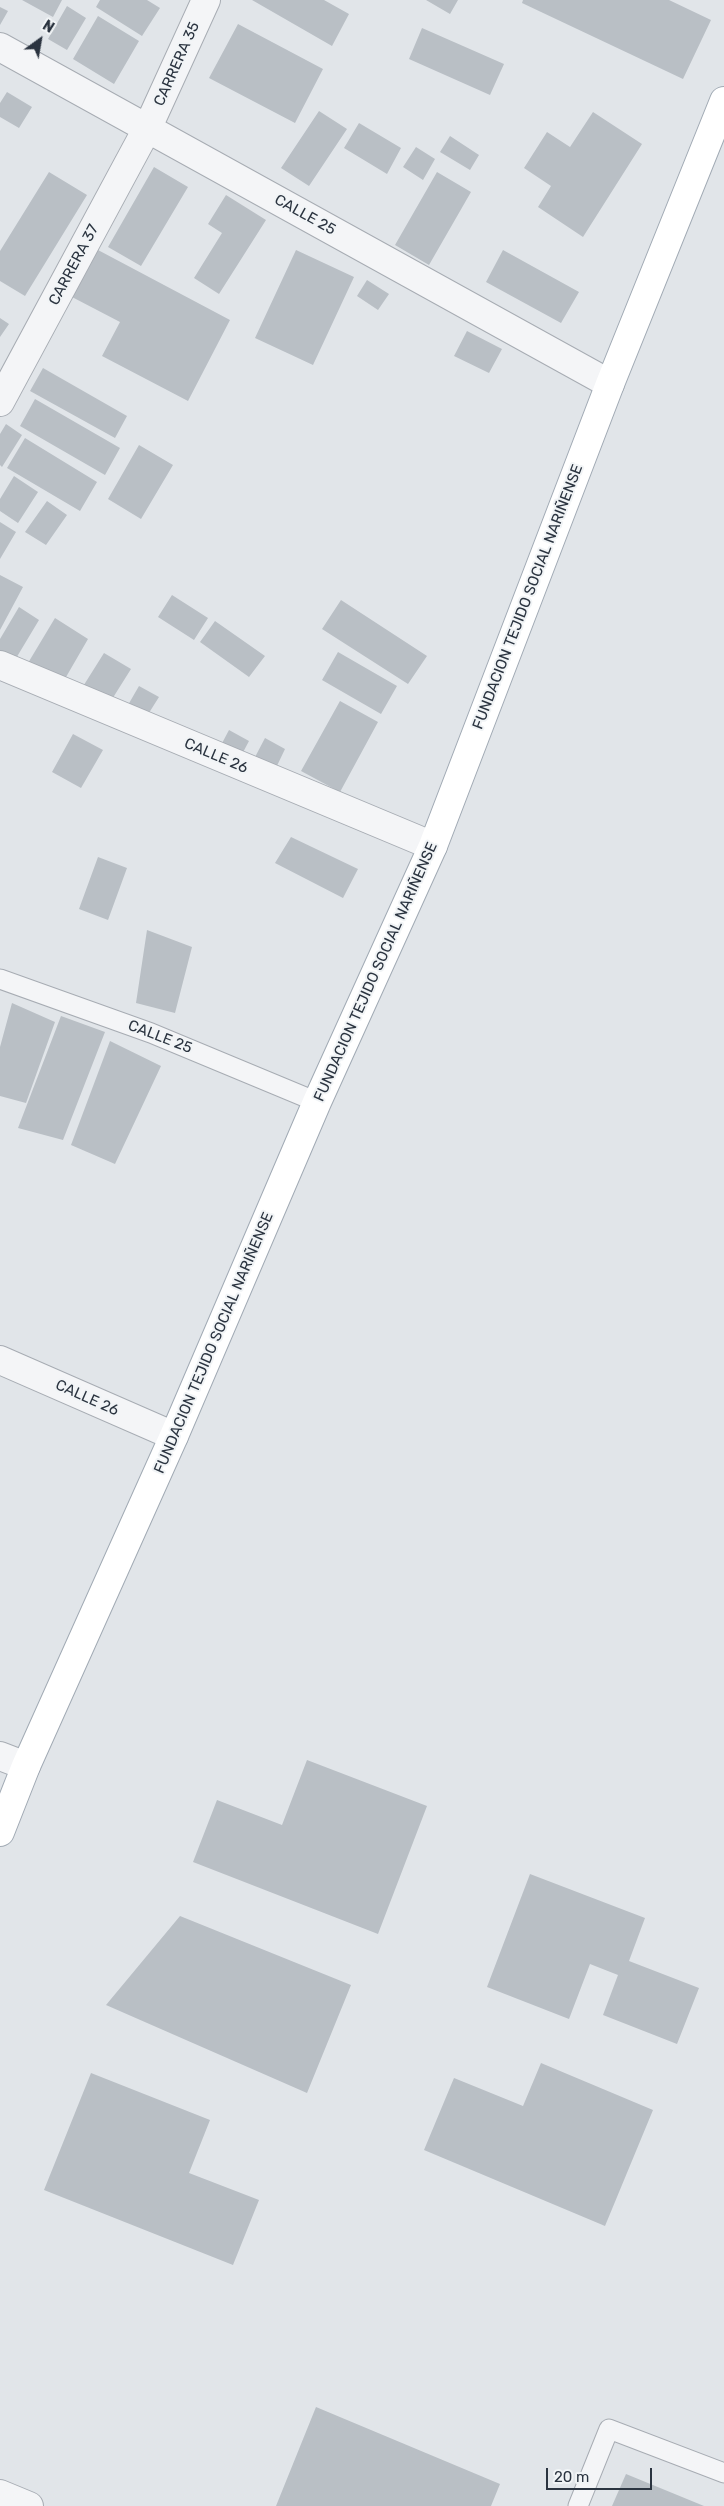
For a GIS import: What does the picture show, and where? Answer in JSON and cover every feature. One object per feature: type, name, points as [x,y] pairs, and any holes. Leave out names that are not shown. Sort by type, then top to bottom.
[{"type":"main road","name":"FUNDACION TEJIDO SOCIAL NARIÑENSE","points":[[0,1832],[26,1766],[174,1436],[317,1102],[433,846],[610,384],[724,101]]},
{"type":"street","name":"CARRERA 35","points":[[148,127],[206,0]]},
{"type":"street","name":"CALLE 25","points":[[0,48],[148,127],[610,384]]},
{"type":"street","name":"CARRERA 37","points":[[0,402],[148,127]]},
{"type":"street","name":"CALLE 26","points":[[0,665],[433,846]]},
{"type":"street","name":"CALLE 26","points":[[0,1360],[174,1436]]},
{"type":"street","points":[[0,1756],[26,1766]]},
{"type":"street","points":[[0,2494],[29,2506]]},
{"type":"lane","name":"CALLE 25","points":[[0,979],[151,1033],[317,1102]]},
{"type":"lane","points":[[578,2506],[609,2428],[724,2473]]},
{"type":"building","points":[[22,0],[62,0],[53,17]]},
{"type":"building","points":[[100,0],[147,0],[160,8],[142,36],[96,7]]},
{"type":"building","points":[[252,0],[324,0],[349,14],[332,46]]},
{"type":"building","points":[[426,0],[458,0],[450,14]]},
{"type":"building","points":[[523,0],[669,0],[711,20],[683,79],[522,3]]},
{"type":"building","points":[[67,6],[86,18],[67,50],[48,39]]},
{"type":"building","points":[[0,7],[8,11],[0,25]]},
{"type":"building","points":[[98,16],[139,41],[114,84],[73,59]]},
{"type":"building","points":[[238,24],[323,69],[295,123],[209,78]]},
{"type":"building","points":[[422,28],[504,64],[490,95],[409,59]]},
{"type":"building","points":[[7,92],[32,107],[19,128],[0,117],[0,103]]},
{"type":"building","points":[[319,111],[347,129],[309,186],[281,168]]},
{"type":"building","points":[[593,112],[642,144],[583,237],[538,207],[551,186],[524,168],[547,132],[570,147]]},
{"type":"building","points":[[359,123],[401,148],[387,174],[344,148]]},
{"type":"building","points":[[450,136],[479,155],[470,170],[440,152]]},
{"type":"building","points":[[416,147],[435,159],[423,180],[403,167]]},
{"type":"building","points":[[154,167],[188,187],[141,266],[108,247]]},
{"type":"building","points":[[49,172],[87,195],[25,296],[0,281],[0,251]]},
{"type":"building","points":[[437,172],[471,192],[429,265],[395,245]]},
{"type":"building","points":[[226,195],[266,220],[219,294],[194,278],[222,233],[208,224]]},
{"type":"building","points":[[98,250],[230,320],[188,401],[102,356],[120,322],[72,297]]},
{"type":"building","points":[[296,250],[354,277],[313,365],[255,338]]},
{"type":"building","points":[[503,250],[579,292],[561,323],[486,282]]},
{"type":"building","points":[[367,280],[389,294],[378,310],[357,296]]},
{"type":"building","points":[[0,318],[9,324],[0,337]]},
{"type":"building","points":[[467,331],[502,349],[489,373],[454,356]]},
{"type":"building","points":[[43,368],[127,416],[115,438],[30,391]]},
{"type":"building","points":[[35,399],[120,448],[105,475],[20,426]]},
{"type":"building","points":[[6,424],[22,435],[2,467],[0,465],[0,434]]},
{"type":"building","points":[[25,438],[97,482],[80,511],[7,468]]},
{"type":"building","points":[[139,445],[173,465],[141,519],[108,499]]},
{"type":"building","points":[[14,476],[38,492],[18,523],[0,511],[0,499]]},
{"type":"building","points":[[47,501],[67,515],[46,545],[25,532]]},
{"type":"building","points":[[0,522],[16,532],[0,559]]},
{"type":"building","points":[[0,575],[23,587],[0,630]]},
{"type":"building","points":[[172,595],[208,618],[194,640],[158,617]]},
{"type":"building","points":[[341,600],[427,656],[408,684],[322,629]]},
{"type":"building","points":[[19,607],[39,620],[15,660],[0,652],[0,639]]},
{"type":"building","points":[[55,618],[88,639],[62,684],[28,663]]},
{"type":"building","points":[[215,621],[265,656],[249,677],[200,642]]},
{"type":"building","points":[[338,652],[397,686],[381,714],[322,680]]},
{"type":"building","points":[[104,653],[131,669],[109,704],[82,688]]},
{"type":"building","points":[[139,686],[159,697],[147,716],[128,705]]},
{"type":"building","points":[[340,701],[378,722],[340,792],[301,771]]},
{"type":"building","points":[[229,730],[249,741],[240,758],[220,747]]},
{"type":"building","points":[[73,734],[103,750],[81,788],[52,772]]},
{"type":"building","points":[[265,738],[285,749],[275,770],[254,759]]},
{"type":"building","points":[[291,837],[358,869],[343,898],[275,863]]},
{"type":"building","points":[[98,857],[127,868],[108,920],[79,909]]},
{"type":"building","points":[[147,930],[192,947],[175,1013],[136,1003]]},
{"type":"building","points":[[12,1003],[55,1022],[26,1103],[0,1096],[0,1047]]},
{"type":"building","points":[[61,1016],[105,1032],[63,1140],[18,1128]]},
{"type":"building","points":[[110,1041],[161,1066],[115,1164],[71,1145]]},
{"type":"building","points":[[307,1760],[427,1806],[378,1934],[193,1862],[217,1800],[282,1825]]},
{"type":"building","points":[[530,1874],[645,1918],[629,1961],[699,1988],[677,2044],[603,2015],[618,1975],[590,1964],[569,2019],[487,1987]]},
{"type":"building","points":[[180,1916],[351,1985],[307,2093],[106,2005]]},
{"type":"building","points":[[541,2063],[653,2110],[605,2226],[424,2150],[454,2078],[523,2106]]},
{"type":"building","points":[[91,2073],[210,2120],[189,2173],[259,2200],[233,2265],[44,2190]]},
{"type":"building","points":[[316,2407],[500,2484],[491,2506],[276,2506]]},
{"type":"building","points":[[626,2474],[704,2506],[612,2506]]}]
